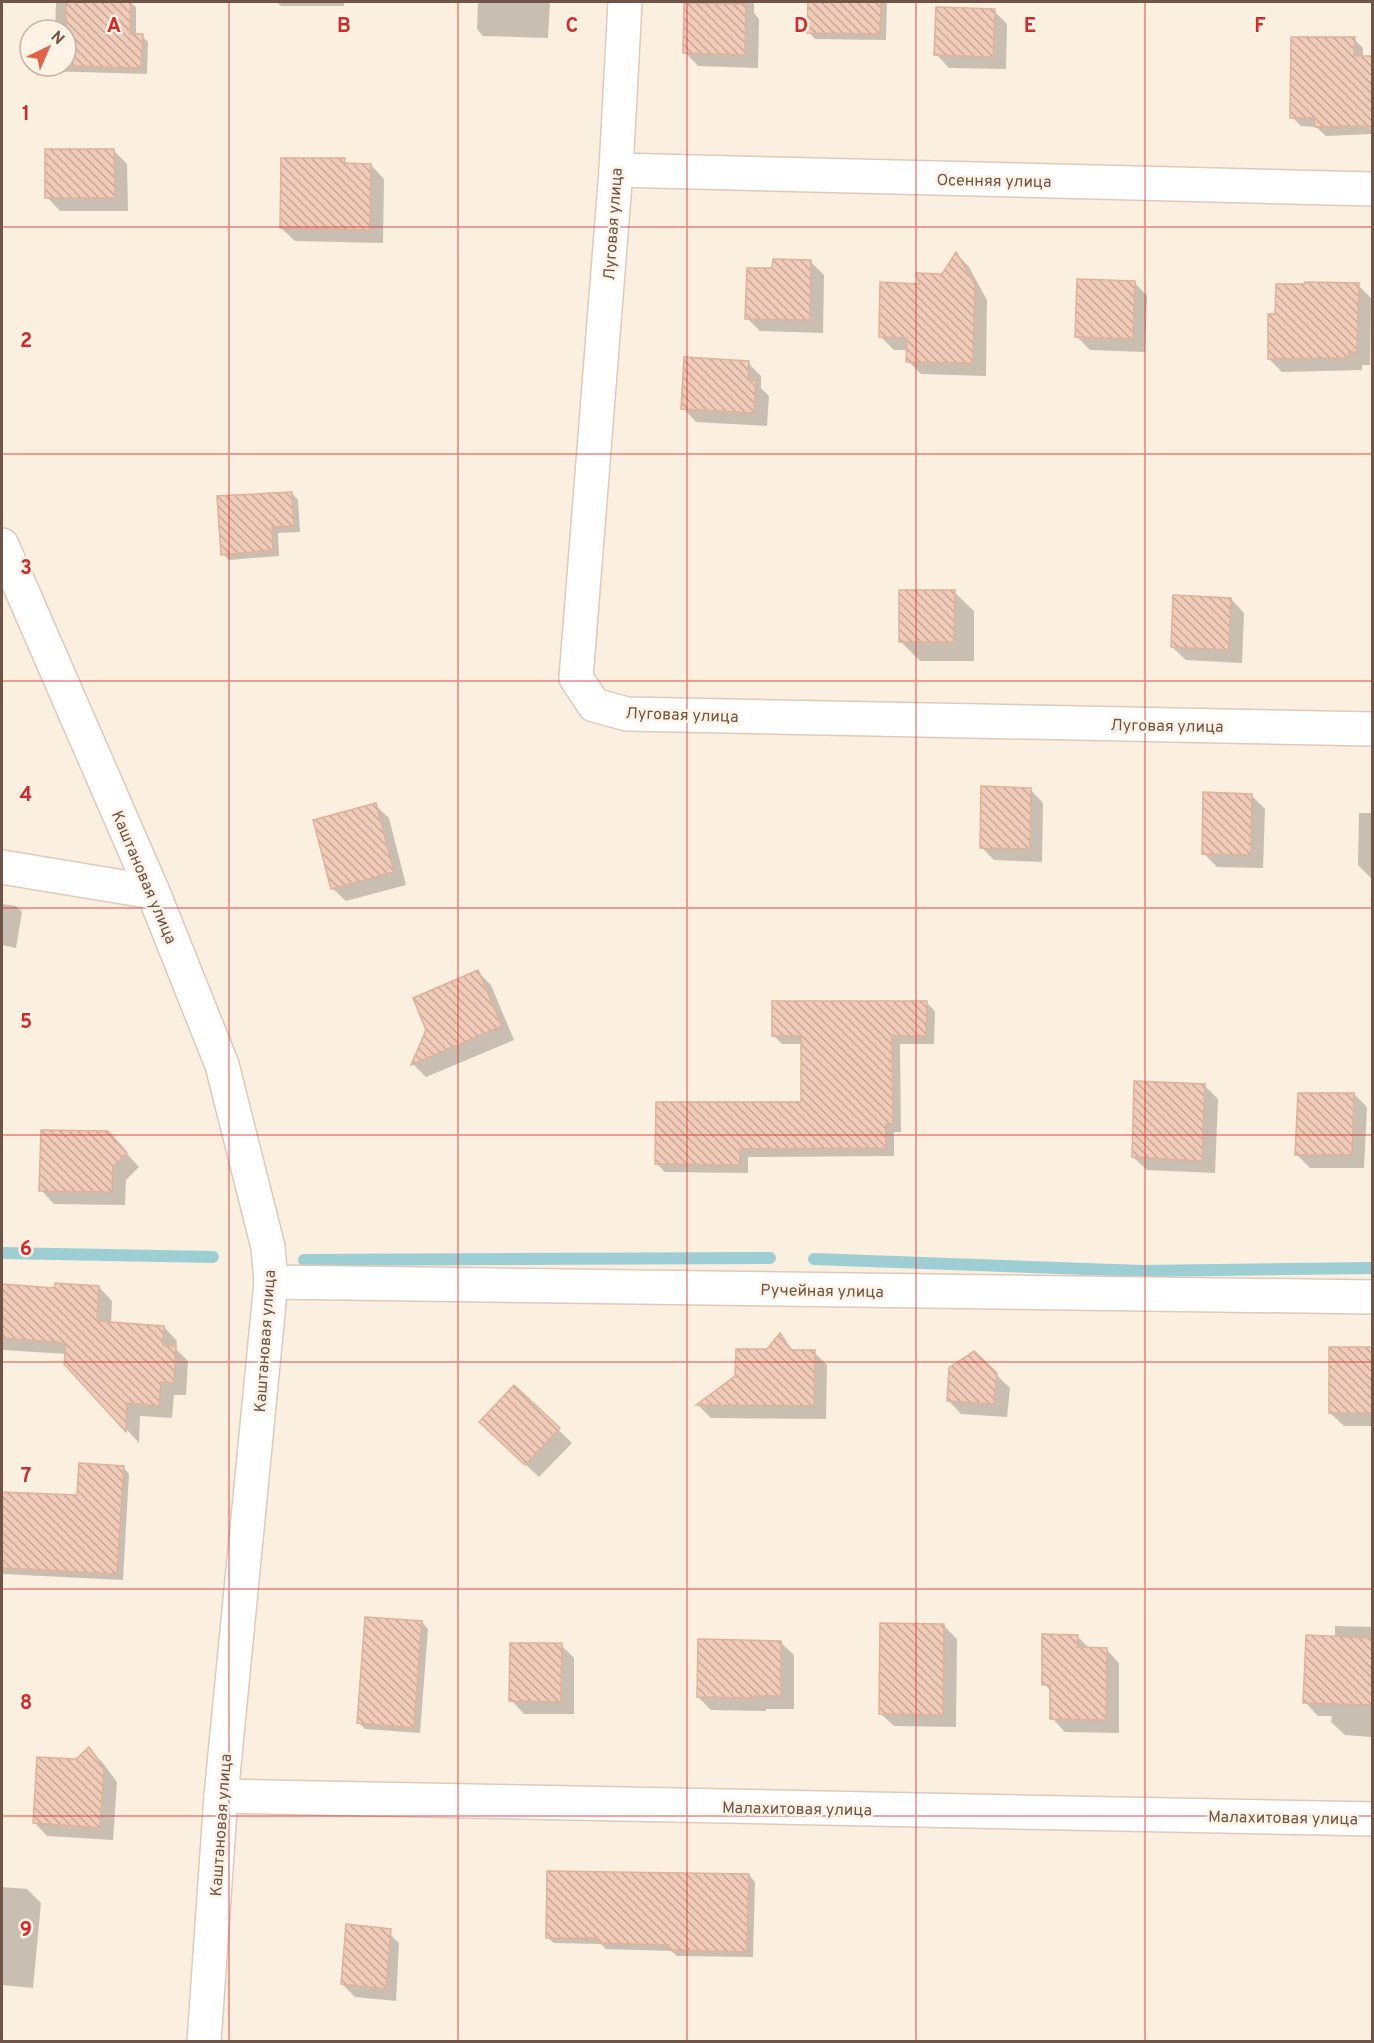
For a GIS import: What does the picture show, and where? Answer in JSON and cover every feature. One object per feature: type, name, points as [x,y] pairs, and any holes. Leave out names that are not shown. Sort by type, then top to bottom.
[{"type":"street","name":"Луговая улица","points":[[625,2],[616,170],[576,678],[594,705],[627,714],[1372,729]]},
{"type":"street","name":"Осенняя улица","points":[[616,170],[1372,189]]},
{"type":"street","name":"Каштановая улица","points":[[2,545],[153,892],[222,1065],[268,1247],[271,1282],[221,1796],[204,2042]]},
{"type":"street","points":[[2,867],[153,892]]},
{"type":"street","name":"Ручейная улица","points":[[271,1282],[1372,1298]]},
{"type":"street","name":"Малахитовая улица","points":[[221,1796],[1372,1819]]},
{"type":"building","points":[[66,2],[131,2],[130,34],[143,34],[141,68],[78,66],[78,18],[66,18]]},
{"type":"building","points":[[808,2],[881,2],[880,34],[807,33]]},
{"type":"building","points":[[684,3],[746,4],[745,55],[683,53]]},
{"type":"building","points":[[936,7],[995,9],[993,57],[934,55]]},
{"type":"building","points":[[1291,37],[1355,37],[1354,56],[1372,56],[1372,126],[1315,127],[1314,118],[1290,118]]},
{"type":"building","points":[[45,149],[114,149],[115,198],[45,198]]},
{"type":"building","points":[[281,158],[345,158],[344,163],[371,164],[370,230],[280,228]]},
{"type":"building","points":[[956,252],[975,285],[973,363],[906,362],[907,338],[879,337],[880,282],[919,284],[916,273],[942,274]]},
{"type":"building","points":[[773,259],[811,260],[810,320],[745,319],[747,268],[772,268]]},
{"type":"building","points":[[1077,279],[1135,281],[1133,339],[1075,337]]},
{"type":"building","points":[[1305,282],[1359,283],[1357,352],[1349,352],[1349,358],[1268,359],[1268,314],[1275,314],[1276,284],[1305,284]]},
{"type":"building","points":[[684,357],[749,361],[748,380],[756,381],[754,413],[681,409]]},
{"type":"building","points":[[292,492],[294,526],[272,527],[273,550],[221,555],[217,496]]},
{"type":"building","points":[[899,590],[955,590],[954,642],[899,642]]},
{"type":"building","points":[[1173,595],[1231,598],[1229,650],[1171,647]]},
{"type":"building","points":[[981,786],[1031,788],[1030,849],[980,848]]},
{"type":"building","points":[[1203,792],[1252,794],[1251,855],[1202,854]]},
{"type":"building","points":[[376,803],[394,872],[331,889],[313,820]]},
{"type":"building","points":[[478,970],[502,1026],[411,1065],[426,1030],[413,998]]},
{"type":"building","points":[[772,1001],[927,1001],[926,1036],[892,1036],[893,1124],[886,1124],[886,1148],[740,1149],[740,1165],[655,1164],[656,1102],[801,1102],[801,1036],[772,1036]]},
{"type":"building","points":[[1134,1081],[1205,1084],[1202,1161],[1132,1157]]},
{"type":"building","points":[[1298,1093],[1354,1093],[1352,1155],[1295,1155]]},
{"type":"building","points":[[41,1130],[108,1131],[127,1153],[113,1167],[112,1192],[39,1191]]},
{"type":"building","points":[[55,1283],[99,1286],[97,1321],[164,1326],[163,1345],[176,1346],[174,1383],[161,1382],[159,1406],[127,1403],[126,1432],[64,1364],[66,1343],[2,1338],[2,1284],[54,1288]]},
{"type":"building","points":[[780,1333],[791,1350],[815,1350],[814,1406],[696,1405],[735,1376],[736,1349],[767,1349]]},
{"type":"building","points":[[1329,1347],[1372,1347],[1372,1413],[1329,1413]]},
{"type":"building","points":[[974,1351],[997,1373],[994,1404],[947,1401],[949,1368]]},
{"type":"building","points":[[514,1385],[560,1428],[525,1465],[479,1422]]},
{"type":"building","points":[[79,1463],[124,1466],[117,1574],[2,1568],[2,1492],[77,1495]]},
{"type":"building","points":[[365,1617],[422,1621],[414,1728],[357,1723]]},
{"type":"building","points":[[880,1623],[944,1624],[943,1715],[879,1714]]},
{"type":"building","points":[[1042,1634],[1078,1635],[1077,1647],[1107,1648],[1106,1720],[1050,1719],[1050,1685],[1042,1685]]},
{"type":"building","points":[[1306,1635],[1372,1638],[1372,1705],[1303,1703]]},
{"type":"building","points":[[698,1639],[781,1641],[781,1696],[697,1697]]},
{"type":"building","points":[[510,1643],[562,1643],[561,1702],[509,1701]]},
{"type":"building","points":[[89,1747],[104,1768],[100,1828],[33,1823],[37,1757],[76,1759]]},
{"type":"building","points":[[547,1871],[749,1874],[747,1952],[669,1950],[669,1945],[598,1943],[598,1938],[546,1938]]},
{"type":"building","points":[[346,1924],[391,1929],[386,1989],[341,1984]]},
{"type":"waterway","points":[[2,1253],[213,1257]]},
{"type":"waterway","points":[[304,1260],[770,1258]]},
{"type":"waterway","points":[[814,1259],[1142,1271],[1372,1268]]}]
